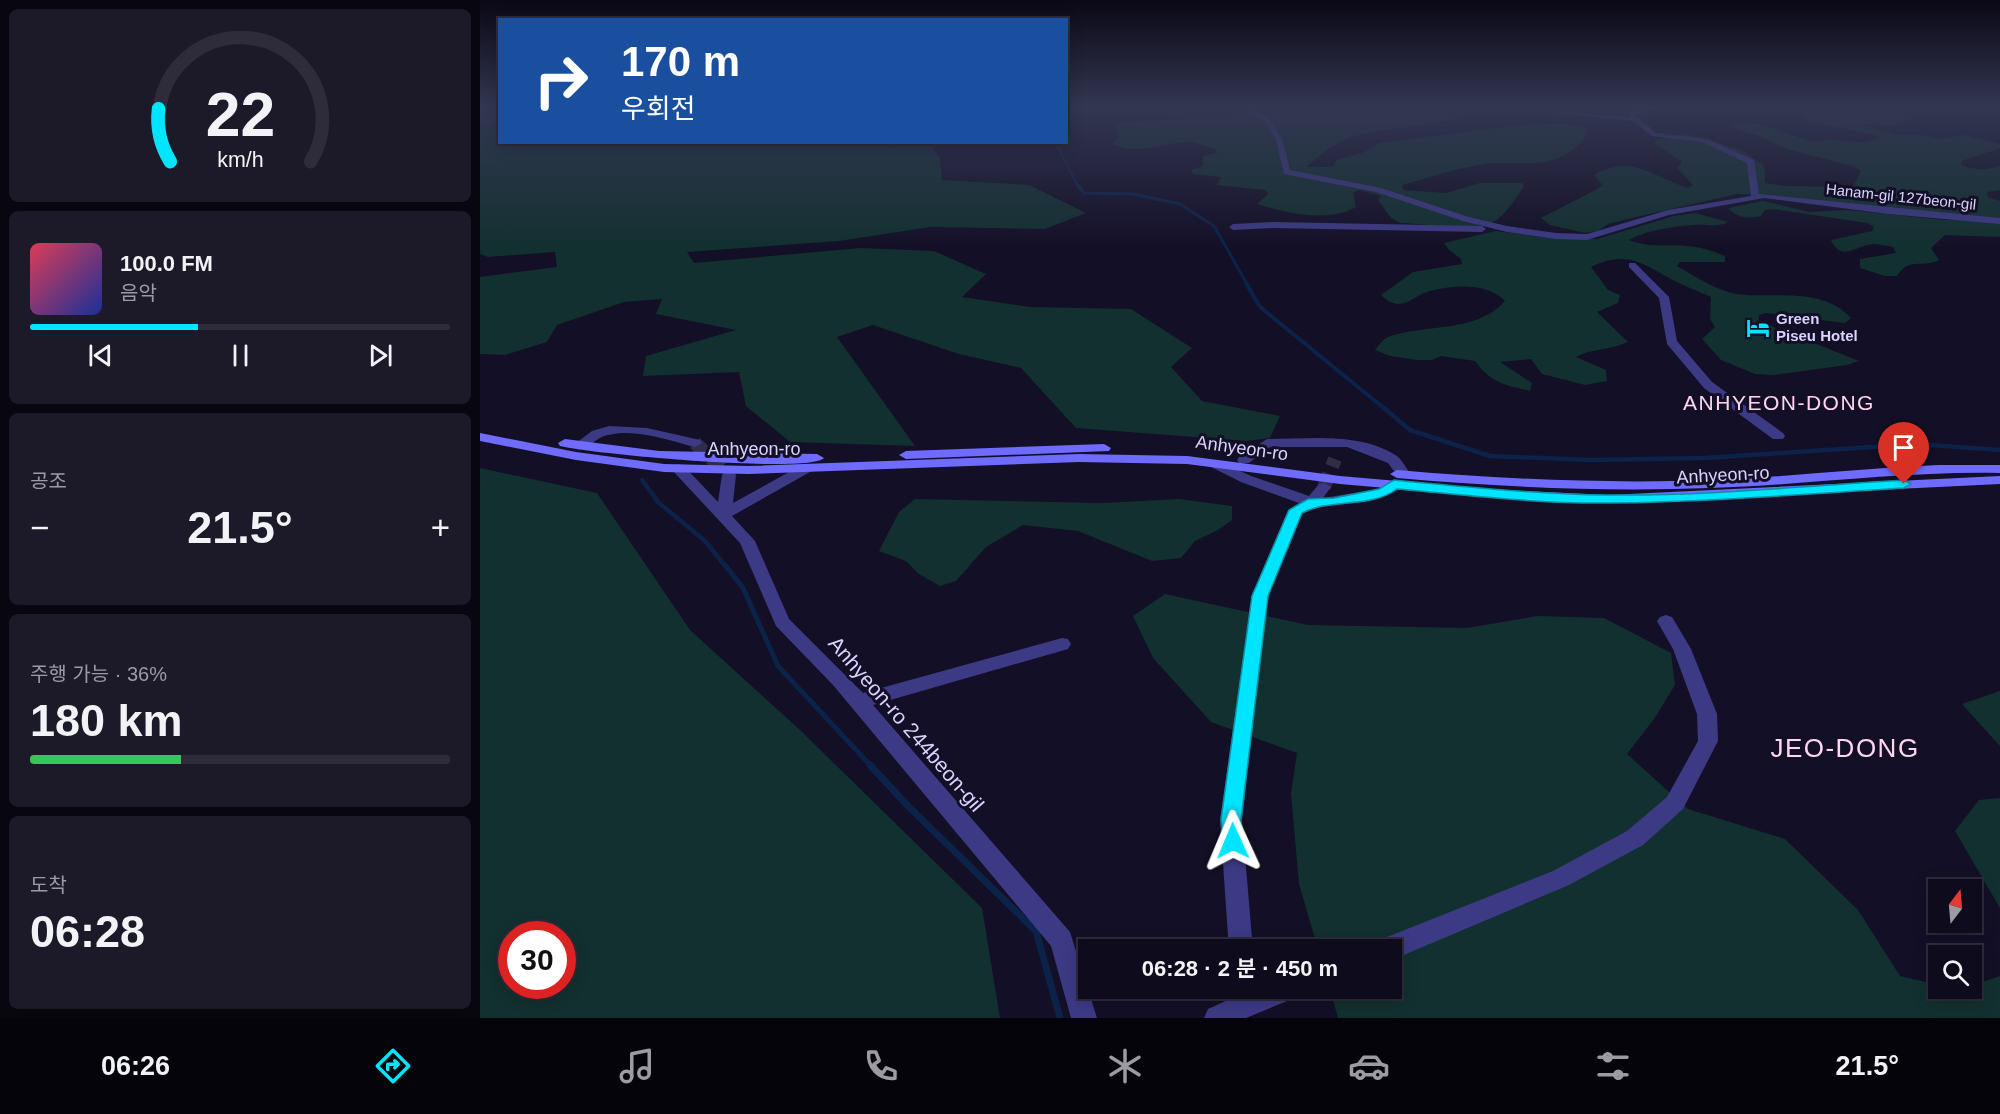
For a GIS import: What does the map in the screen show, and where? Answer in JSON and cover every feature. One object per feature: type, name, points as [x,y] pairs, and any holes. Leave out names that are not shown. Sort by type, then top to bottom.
[{"type":"street","name":"Hanam-gil 127beon-gil","points":[[1283,155],[1287,172],[1343,185],[1378,190],[1466,219],[1507,229],[1556,236],[1587,237],[1668,213],[1764,196],[1888,211],[2000,221]]},
{"type":"street","points":[[1734,155],[1751,162],[1755,197]]},
{"type":"street","points":[[1233,227],[1273,225],[1507,229]]},
{"type":"street","points":[[1632,265],[1664,297],[1671,342],[1708,385],[1778,436]]},
{"type":"street","name":"Anhyeon-ro","points":[[480,427],[579,446],[670,456],[728,459],[843,458],[1082,447],[1163,451],[1244,459],[1501,494],[1608,499],[2000,480]]},
{"type":"street","points":[[579,446],[600,433],[614,431],[637,432],[695,443]]},
{"type":"street","name":"Anhyeon-ro","points":[[480,437],[576,456],[678,468],[805,469],[1079,458],[1187,460],[1329,479],[1623,487],[2000,469]]},
{"type":"street","points":[[1216,464],[1246,479],[1318,494],[1334,502],[1383,492],[1399,480],[1393,460],[1366,448],[1347,443],[1267,443],[1244,459]]},
{"type":"street","name":"Anhyeon-ro 244beon-gil","points":[[678,468],[724,514],[747,541],[782,622],[858,702],[1061,940],[1084,1018]]},
{"type":"street","points":[[724,514],[805,469]]},
{"type":"street","points":[[724,514],[729,475]]},
{"type":"street","points":[[1240,939],[1231,820],[1260,596],[1296,510],[1318,494]]},
{"type":"street","points":[[1402,943],[1561,878],[1635,838],[1675,804],[1708,741],[1707,714],[1682,649],[1666,621]]},
{"type":"street","points":[[858,702],[908,686],[1062,645]]},
{"type":"street","points":[[1217,1018],[1242,999]]},
{"type":"green space","points":[[480,155],[937,155],[940,158],[942,180],[1029,185],[1086,213],[1045,229],[930,227],[839,241],[687,252],[694,263],[860,248],[934,251],[986,274],[962,297],[1030,307],[1131,309],[1192,348],[1171,367],[1202,401],[1280,416],[1270,438],[1247,441],[1076,428],[1021,368],[959,354],[873,325],[837,337],[915,446],[790,442],[746,406],[739,372],[643,376],[646,356],[736,330],[656,314],[662,299],[624,302],[557,325],[547,342],[505,355],[480,354],[480,277],[557,267],[555,252],[488,257],[480,254]]},
{"type":"green space","points":[[1321,155],[1306,167],[1333,167],[1336,160],[1356,155],[1565,155],[1554,160],[1542,162],[1479,165],[1402,185],[1403,190],[1446,193],[1480,183],[1522,183],[1524,186],[1518,195],[1497,219],[1472,227],[1400,223],[1391,218],[1378,200],[1381,196],[1359,190],[1353,193],[1356,207],[1345,212],[1333,215],[1307,215],[1281,211],[1257,204],[1268,194],[1266,190],[1217,185],[1221,177],[1193,174],[1191,170],[1203,166],[1203,156]]},
{"type":"green space","points":[[1671,155],[1747,155],[1764,166],[1765,183],[1785,186],[1853,187],[1861,171],[1852,166],[1808,155],[1981,155],[1962,161],[1961,165],[1980,169],[2000,166],[2000,190],[1987,192],[1988,197],[2000,201],[2000,237],[1945,235],[1931,248],[1939,260],[1907,266],[1897,276],[1885,276],[1860,268],[1860,259],[1896,253],[1893,247],[1873,244],[1844,252],[1835,247],[1831,240],[1872,231],[1874,227],[1867,223],[1773,209],[1765,210],[1761,216],[1747,217],[1739,216],[1728,208],[1763,201],[1809,212],[1848,210],[1944,220],[1964,219],[1769,195],[1737,194],[1608,224],[1598,231],[1585,233],[1550,225],[1541,218],[1603,186],[1594,175],[1619,166],[1642,169],[1688,188],[1693,185],[1677,168],[1682,162]]},
{"type":"green space","points":[[1695,213],[1728,222],[1661,229],[1629,240],[1651,245],[1697,247],[1725,256],[1725,262],[1680,262],[1677,266],[1728,292],[1796,296],[1826,301],[1851,318],[1845,323],[1766,313],[1759,315],[1759,321],[1859,361],[1847,365],[1775,375],[1755,374],[1721,360],[1702,339],[1715,327],[1710,319],[1711,297],[1642,264],[1624,259],[1614,259],[1591,267],[1608,290],[1620,295],[1618,303],[1597,312],[1628,342],[1576,357],[1606,370],[1607,381],[1585,385],[1542,374],[1531,359],[1500,362],[1532,383],[1530,391],[1493,379],[1475,361],[1441,356],[1432,360],[1417,360],[1390,356],[1375,350],[1388,337],[1465,323],[1494,311],[1505,301],[1489,291],[1470,287],[1449,287],[1430,291],[1401,304],[1388,301],[1381,295],[1413,272],[1462,264],[1461,259],[1444,243],[1496,231],[1540,237],[1597,239],[1674,216]]},
{"type":"green space","points":[[480,468],[597,493],[690,630],[800,730],[982,908],[1000,1018],[480,1018]]},
{"type":"green space","points":[[915,499],[1102,503],[1179,499],[1232,506],[1232,520],[1195,541],[1181,558],[1152,561],[1078,531],[1023,525],[986,547],[956,581],[940,586],[919,574],[906,561],[879,551],[899,512]]},
{"type":"green space","points":[[1165,594],[1308,625],[1467,628],[1537,616],[1604,618],[1671,653],[1675,685],[1654,719],[1627,754],[1688,809],[1785,839],[1858,910],[1900,976],[1928,983],[1928,999],[1982,999],[1982,982],[2000,976],[2000,1018],[1338,1018],[1333,999],[1402,999],[1402,939],[1315,939],[1299,884],[1291,793],[1297,753],[1211,722],[1153,658],[1133,616]]},
{"type":"green space","points":[[2000,691],[2000,746],[1962,704]]},
{"type":"green space","points":[[2000,798],[2000,908],[1955,831],[1979,800]]},
{"type":"waterway","points":[[1062,155],[1078,186]]},
{"type":"waterway","points":[[1077,184],[1084,193],[1133,194],[1180,204],[1214,226],[1247,284]]},
{"type":"waterway","points":[[1246,283],[1260,307],[1385,409]]},
{"type":"waterway","points":[[1384,408],[1410,430],[1490,456],[1590,460],[1705,458],[1916,444],[2000,450]]},
{"type":"waterway","points":[[642,480],[658,502],[705,541],[726,567]]},
{"type":"waterway","points":[[725,565],[743,588],[778,666],[871,766]]},
{"type":"waterway","points":[[870,765],[907,805],[1036,931],[1060,1018]]},
{"type":"tunnel","points":[[695,443],[729,475]]},
{"type":"tunnel","points":[[1324,487],[1335,459]]},
{"type":"place","name":"Green Piseu Hotel","points":[[1758,328]]},
{"type":"district","name":"ANHYEON-DONG","points":[[1779,403]]},
{"type":"district","name":"JEO-DONG","points":[[1845,748]]},
{"type":"route","points":[[1233,841],[1231,820],[1260,596],[1296,510],[1312,502],[1334,502],[1383,492],[1394,484],[1501,494],[1608,499],[1746,494],[1904,484]]}]
